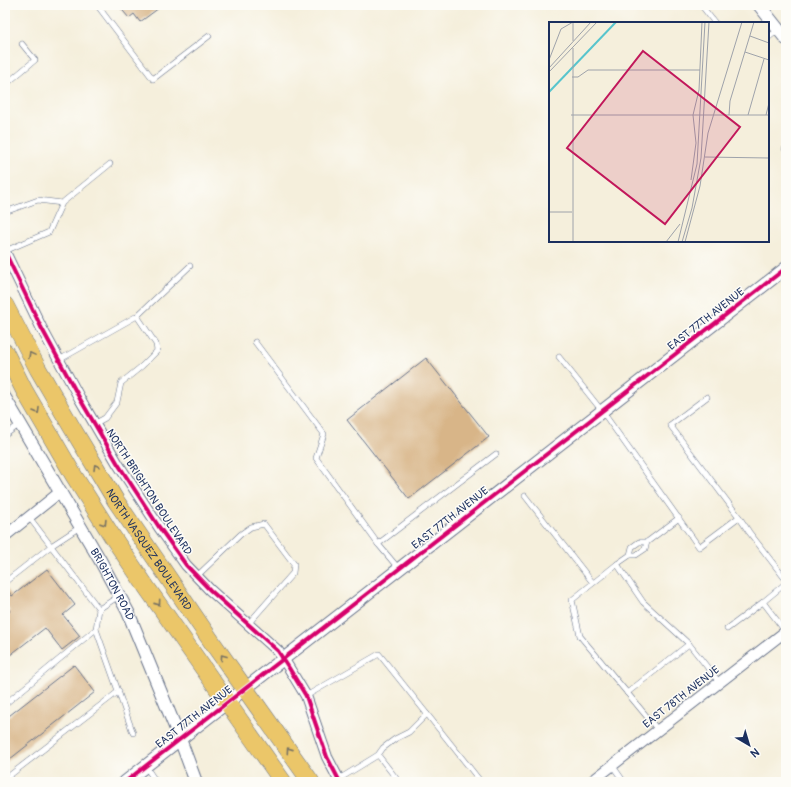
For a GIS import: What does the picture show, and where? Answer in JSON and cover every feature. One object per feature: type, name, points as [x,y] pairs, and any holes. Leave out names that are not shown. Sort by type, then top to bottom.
[{"type":"highway","name":"NORTH VASQUEZ BOULEVARD","points":[[5,305],[38,369],[70,426],[116,501],[311,782]]},
{"type":"highway","name":"NORTH VASQUEZ BOULEVARD","points":[[5,352],[24,390],[74,476],[112,536],[283,782]]},
{"type":"street","points":[[759,5],[786,39]]},
{"type":"street","name":"NORTH BRIGHTON BOULEVARD","points":[[5,251],[41,327],[94,424],[118,464],[159,528],[186,565],[210,590],[278,651],[284,659],[306,696],[327,757],[339,780]]},
{"type":"street","name":"EAST 77TH AVENUE","points":[[125,782],[786,268]]},
{"type":"street","name":"BRIGHTON ROAD","points":[[5,398],[119,596],[135,629],[196,782]]},
{"type":"street","points":[[5,536],[60,492]]},
{"type":"street","name":"EAST 78TH AVENUE","points":[[591,782],[786,631]]},
{"type":"lane","points":[[97,5],[153,79],[209,36]]},
{"type":"lane","points":[[701,5],[714,22]]},
{"type":"lane","points":[[769,37],[778,30]]},
{"type":"lane","points":[[5,85],[35,60],[22,44]]},
{"type":"lane","points":[[5,251],[49,232],[62,204],[110,164]]},
{"type":"lane","points":[[5,212],[38,200],[62,204]]},
{"type":"lane","points":[[59,360],[137,316],[190,266]]},
{"type":"lane","points":[[94,424],[105,418],[117,402],[121,383],[157,352],[156,344],[137,316]]},
{"type":"lane","points":[[255,342],[324,434],[316,458],[378,544],[399,569]]},
{"type":"lane","points":[[559,357],[602,412],[699,547],[738,517]]},
{"type":"lane","points":[[707,397],[670,425],[786,582],[727,630]]},
{"type":"lane","points":[[5,435],[20,424]]},
{"type":"lane","points":[[378,544],[496,454]]},
{"type":"lane","points":[[526,496],[592,583]]},
{"type":"lane","points":[[29,517],[99,609],[96,629],[133,733]]},
{"type":"lane","points":[[658,730],[580,636],[572,600],[617,564],[630,555],[636,555],[645,548],[647,542],[679,518]]},
{"type":"lane","points":[[197,576],[241,534],[251,527],[264,524],[294,564],[293,573],[248,624]]},
{"type":"lane","points":[[5,582],[51,546],[80,527]]},
{"type":"lane","points":[[630,555],[632,547],[639,542],[647,542]]},
{"type":"lane","points":[[617,564],[643,602],[689,644],[720,682]]},
{"type":"lane","points":[[99,609],[119,596]]},
{"type":"lane","points":[[763,602],[786,631]]},
{"type":"lane","points":[[5,704],[96,629]]},
{"type":"lane","points":[[627,693],[689,644]]},
{"type":"lane","points":[[306,696],[379,654],[481,782]]},
{"type":"lane","points":[[5,779],[118,691]]},
{"type":"lane","points":[[339,780],[378,755],[383,748],[395,738],[409,732],[427,714]]},
{"type":"lane","points":[[378,755],[399,782]]},
{"type":"lane","points":[[612,765],[624,782]]},
{"type":"lane","points":[[145,766],[156,782]]},
{"type":"building","points":[[118,5],[163,5],[140,22],[134,14],[129,18]]},
{"type":"building","points":[[426,358],[489,437],[409,499],[347,420]]},
{"type":"building","points":[[47,569],[75,605],[63,615],[80,636],[62,650],[45,628],[5,659],[5,615],[10,611],[5,605],[5,587],[12,596]]},
{"type":"building","points":[[74,665],[95,692],[5,763],[5,719]]},
{"type":"cycle path","points":[[5,252],[41,327],[80,399],[118,464],[159,527],[186,565],[210,590],[278,651],[289,668],[306,696],[327,757],[340,782]]},
{"type":"cycle path","points":[[125,782],[786,268]]}]
